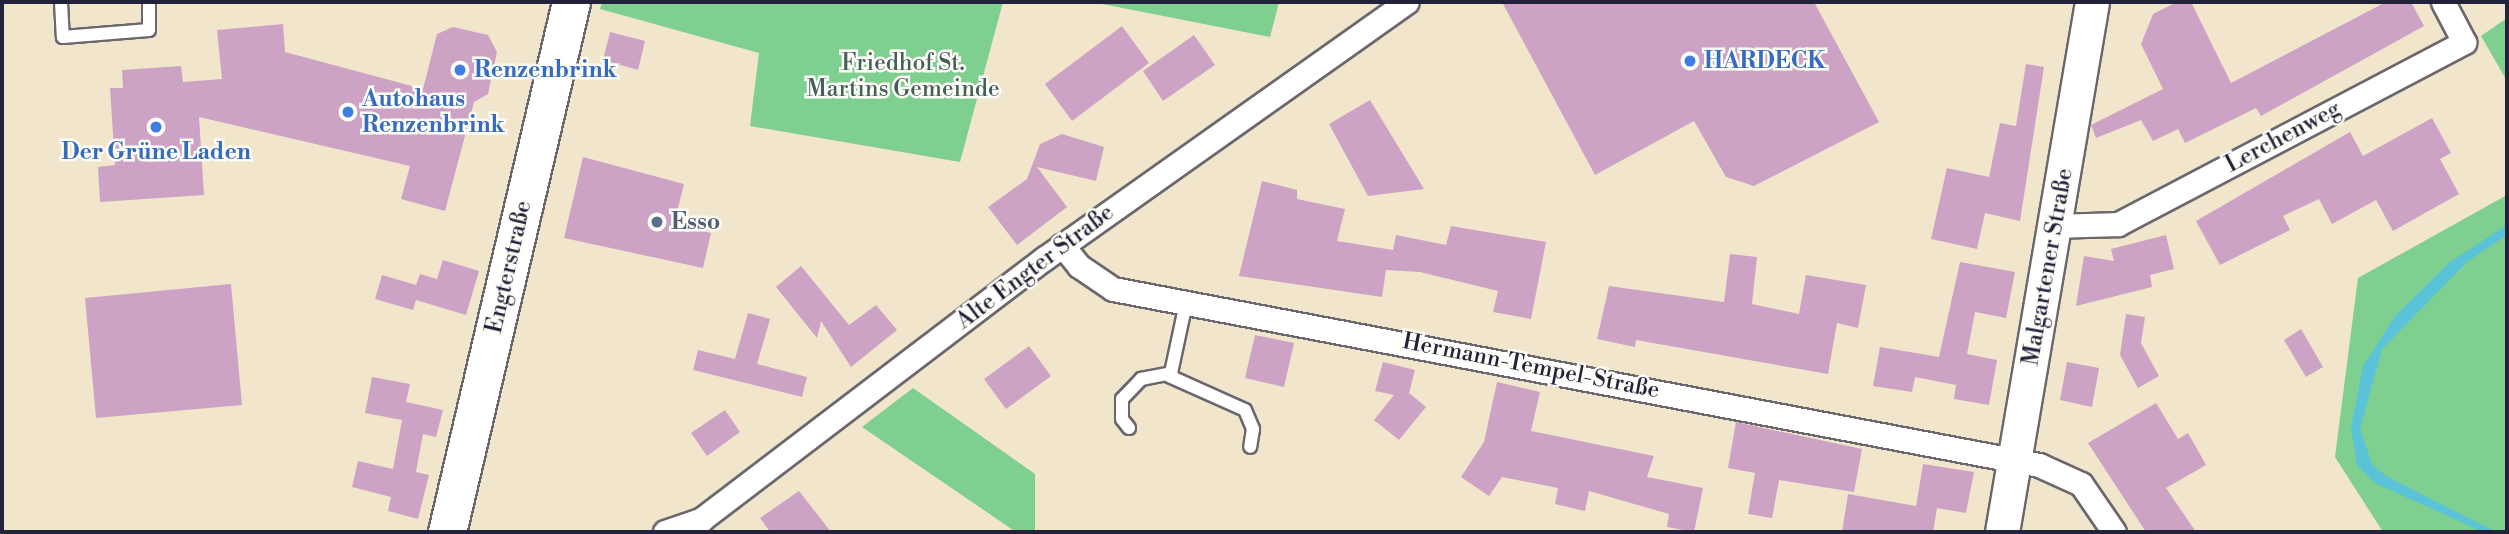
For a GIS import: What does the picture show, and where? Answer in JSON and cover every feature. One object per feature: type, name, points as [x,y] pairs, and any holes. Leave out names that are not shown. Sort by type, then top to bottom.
[{"type":"main road","name":"Engterstraße","points":[[447,532],[564,3]]},
{"type":"street","name":"Alte Engter Straße","points":[[665,532],[702,519],[1062,245],[1407,2]]},
{"type":"street","name":"Malgartener Straße","points":[[2002,532],[2092,2]]},
{"type":"street","name":"Lerchenweg","points":[[2055,226],[2118,224],[2463,42],[2443,2]]},
{"type":"street","name":"Hermann-Tempel-Straße","points":[[1062,245],[1079,266],[1113,289],[2014,460],[2081,484],[2114,532]]},
{"type":"lane","points":[[61,2],[63,37],[149,30],[149,2]]},
{"type":"lane","points":[[1169,376],[1186,303]]},
{"type":"lane","points":[[1129,428],[1119,407],[1127,391],[1141,379],[1169,376],[1245,410],[1253,429],[1250,447]]},
{"type":"green space","name":"Friedhof St. Martins Gemeinde","points":[[602,2],[1003,2],[960,162],[750,126],[759,53],[600,9]]},
{"type":"green space","points":[[1092,2],[1279,2],[1270,37]]},
{"type":"green space","points":[[2507,18],[2507,81],[2481,36]]},
{"type":"green space","points":[[2507,195],[2507,532],[2383,532],[2335,457],[2358,278]]},
{"type":"green space","points":[[913,388],[1035,474],[1035,532],[1016,532],[862,427]]},
{"type":"water","points":[[2507,225],[2507,235],[2468,261],[2382,349],[2360,429],[2372,464],[2386,476],[2496,532],[2483,532],[2375,483],[2357,465],[2351,428],[2363,366],[2396,315],[2450,262]]},
{"type":"building","name":"HARDECK","points":[[1502,2],[1814,2],[1879,122],[1754,186],[1726,177],[1694,121],[1595,175]]},
{"type":"building","points":[[2177,2],[2191,2],[2231,83],[2386,2],[2411,2],[2424,26],[2261,116],[2256,108],[2185,143],[2178,129],[2153,141],[2141,120],[2096,138],[2091,125],[2163,89],[2141,44],[2153,14]]},
{"type":"building","points":[[283,24],[285,52],[423,89],[437,34],[453,27],[488,35],[497,52],[488,94],[474,102],[445,211],[401,199],[410,166],[199,117],[204,195],[100,202],[98,167],[115,165],[110,88],[123,88],[122,70],[181,66],[183,82],[222,79],[217,30]]},
{"type":"building","points":[[1122,26],[1149,63],[1072,121],[1045,84]]},
{"type":"building","points":[[610,32],[645,41],[638,70],[603,60]]},
{"type":"building","points":[[1194,35],[1215,65],[1163,101],[1143,71]]},
{"type":"building","points":[[2026,64],[2044,67],[2020,221],[1985,213],[1977,249],[1931,239],[1947,168],[1989,177],[2000,123],[2016,126]]},
{"type":"building","points":[[1370,100],[1424,189],[1368,196],[1329,124]]},
{"type":"building","points":[[2432,118],[2451,153],[2440,159],[2459,194],[2393,231],[2376,200],[2332,224],[2319,199],[2283,216],[2290,230],[2220,265],[2196,221],[2350,132],[2363,156]]},
{"type":"building","points":[[1062,134],[1104,147],[1096,181],[1037,167],[1067,207],[1017,245],[988,207],[1027,179],[1040,144]]},
{"type":"building","points":[[583,157],[684,184],[674,224],[711,233],[703,268],[564,238]]},
{"type":"building","points":[[1262,181],[1297,190],[1297,199],[1345,209],[1337,241],[1393,250],[1396,235],[1446,245],[1451,226],[1546,242],[1531,319],[1493,312],[1498,291],[1420,272],[1386,270],[1382,297],[1239,276]]},
{"type":"building","points":[[2166,235],[2174,269],[2150,275],[2152,287],[2076,306],[2084,256],[2114,261],[2111,249]]},
{"type":"building","points":[[1730,254],[1757,257],[1752,304],[1799,314],[1806,275],[1866,285],[1858,328],[1837,323],[1828,374],[1636,340],[1635,347],[1597,339],[1609,286],[1724,302]]},
{"type":"building","points":[[443,260],[479,271],[466,315],[416,300],[413,310],[375,299],[382,275],[416,285],[420,274],[437,279]]},
{"type":"building","points":[[1960,262],[2015,272],[2006,318],[1975,312],[1967,354],[1997,360],[1989,405],[1954,399],[1956,385],[1915,377],[1912,392],[1873,386],[1880,347],[1939,357]]},
{"type":"building","points":[[801,266],[849,325],[876,305],[897,330],[851,367],[821,321],[817,338],[776,287]]},
{"type":"building","points":[[231,284],[242,405],[96,418],[85,298]]},
{"type":"building","points":[[748,313],[770,319],[757,364],[807,377],[802,397],[693,370],[698,350],[735,359]]},
{"type":"building","points":[[2126,314],[2145,317],[2141,343],[2159,376],[2138,388],[2120,355]]},
{"type":"building","points":[[2301,329],[2323,367],[2306,377],[2284,340]]},
{"type":"building","points":[[1255,335],[1294,343],[1284,387],[1245,378]]},
{"type":"building","points":[[1029,346],[1051,376],[1006,409],[984,379]]},
{"type":"building","points":[[1383,362],[1415,370],[1409,393],[1426,407],[1399,440],[1374,420],[1394,395],[1375,391]]},
{"type":"building","points":[[2067,362],[2099,368],[2092,407],[2060,400]]},
{"type":"building","points":[[372,377],[410,384],[406,402],[443,410],[436,437],[423,434],[416,472],[429,475],[418,519],[388,511],[391,497],[352,487],[358,461],[393,469],[402,420],[365,413]]},
{"type":"building","points":[[1497,382],[1540,392],[1531,431],[1654,456],[1647,477],[1703,488],[1694,532],[1667,527],[1669,514],[1589,491],[1585,511],[1555,504],[1558,488],[1502,477],[1489,496],[1461,477],[1484,442]]},
{"type":"building","points":[[2156,403],[2178,439],[2188,433],[2206,465],[2166,488],[2196,532],[2146,532],[2088,443]]},
{"type":"building","points":[[725,410],[740,432],[707,456],[691,433]]},
{"type":"building","points":[[1736,422],[1862,449],[1854,492],[1779,480],[1772,518],[1748,514],[1755,473],[1728,468]]},
{"type":"building","points":[[1923,464],[1974,472],[1966,513],[1937,508],[1933,532],[1842,532],[1848,494],[1916,506]]},
{"type":"building","points":[[799,491],[831,532],[770,532],[760,518]]},
{"type":"place","name":"HARDECK","points":[[1690,61]]},
{"type":"place","name":"Renzenbrink","points":[[460,70]]},
{"type":"place","name":"Autohaus Renzenbrink","points":[[348,112]]},
{"type":"place","name":"Der Grüne Laden","points":[[156,127]]},
{"type":"place","name":"Esso","points":[[657,222]]}]
